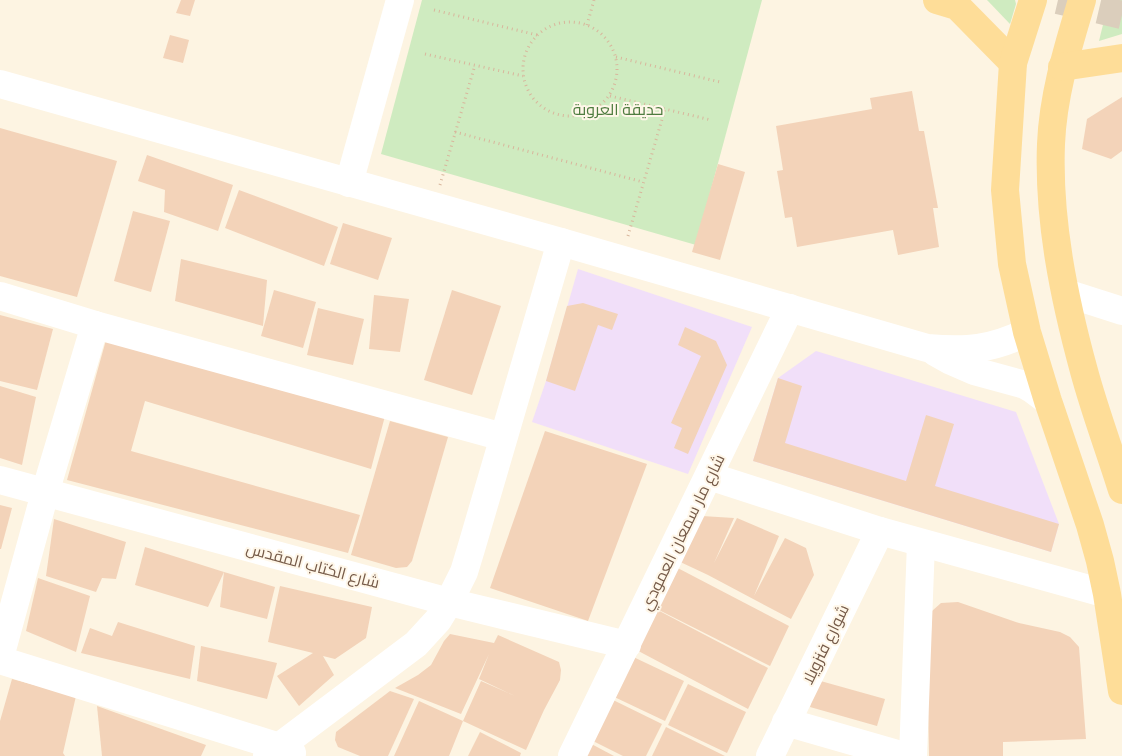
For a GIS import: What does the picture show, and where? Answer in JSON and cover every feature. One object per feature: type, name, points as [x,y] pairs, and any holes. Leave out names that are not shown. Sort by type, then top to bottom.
[{"type":"main road","points":[[1033,0],[1013,63],[1005,190],[1012,264],[1027,332],[1090,525],[1107,594],[1122,691]]},
{"type":"main road","points":[[1082,0],[1062,67],[1051,143],[1053,218],[1066,293],[1084,372],[1117,460],[1122,490]]},
{"type":"main road","points":[[953,2],[1013,63]]},
{"type":"main road","points":[[1062,67],[1122,58]]},
{"type":"street","points":[[349,183],[400,0]]},
{"type":"street","points":[[0,84],[621,259],[927,348],[974,371],[1024,385],[1048,401]]},
{"type":"street","points":[[95,324],[45,493],[0,659],[282,753],[416,644],[438,620],[449,602],[466,564],[561,242]]},
{"type":"street","points":[[1066,293],[1122,311]]},
{"type":"street","points":[[0,296],[503,437]]},
{"type":"street","name":"شارع مار سمعان العمودي","points":[[572,756],[790,308]]},
{"type":"street","points":[[927,348],[974,350],[1001,344],[1027,332]]},
{"type":"street","points":[[709,476],[880,531],[1107,594]]},
{"type":"street","name":"شارع الكتاب المقدس","points":[[0,480],[449,602],[627,645]]},
{"type":"street","name":"شوارع فنزويلا","points":[[770,756],[880,531]]},
{"type":"street","points":[[913,756],[922,543]]},
{"type":"street","points":[[786,722],[904,756]]},
{"type":"path","points":[[587,25],[594,0]]},
{"type":"path","points":[[434,10],[537,34]]},
{"type":"path","points":[[565,22],[580,22],[587,25],[594,27],[606,37],[614,50],[618,65],[616,82],[610,96],[598,108],[584,115],[568,117],[552,113],[538,105],[528,91],[523,76],[523,61],[528,46],[537,34],[550,26],[565,22]]},
{"type":"path","points":[[425,54],[523,76]]},
{"type":"path","points":[[616,57],[720,82]]},
{"type":"path","points":[[434,207],[475,65]]},
{"type":"path","points":[[610,96],[711,120]]},
{"type":"path","points":[[621,259],[665,109]]},
{"type":"path","points":[[455,132],[643,182]]},
{"type":"shaded area","points":[[578,269],[752,327],[688,474],[532,422],[546,381]]},
{"type":"shaded area","points":[[816,351],[1016,412],[1059,524],[1051,552],[753,461],[778,378]]},
{"type":"green space","name":"حديقة العروبة","points":[[422,0],[762,0],[696,245],[381,154]]},
{"type":"green space","points":[[987,0],[1015,0],[1016,4],[1010,24]]},
{"type":"green space","points":[[1109,0],[1122,0],[1122,34],[1099,41]]},
{"type":"building","points":[[181,0],[195,0],[190,16],[176,13]]},
{"type":"building","points":[[170,35],[189,40],[183,63],[163,58]]},
{"type":"building","points":[[912,91],[919,131],[924,131],[938,208],[933,208],[939,247],[898,255],[893,230],[797,247],[792,217],[785,218],[777,171],[783,170],[776,126],[872,109],[870,98]]},
{"type":"building","points":[[1122,97],[1122,151],[1111,159],[1082,149],[1087,119]]},
{"type":"building","points":[[0,128],[117,161],[77,297],[0,276]]},
{"type":"building","points":[[147,155],[233,185],[218,231],[164,212],[165,190],[138,181]]},
{"type":"building","points":[[718,164],[745,172],[720,260],[692,252]]},
{"type":"building","points":[[239,190],[338,227],[324,266],[225,228]]},
{"type":"building","points":[[133,211],[170,221],[151,292],[114,281]]},
{"type":"building","points":[[343,223],[392,238],[378,280],[330,264]]},
{"type":"building","points":[[181,259],[267,280],[263,326],[175,301]]},
{"type":"building","points":[[274,290],[316,302],[303,348],[261,336]]},
{"type":"building","points":[[452,290],[501,306],[472,395],[424,380]]},
{"type":"building","points":[[374,295],[409,299],[400,352],[369,349]]},
{"type":"building","points":[[583,303],[618,314],[612,330],[598,325],[575,391],[546,381],[567,306]]},
{"type":"building","points":[[318,308],[364,319],[353,365],[307,355]]},
{"type":"building","points":[[0,315],[53,329],[37,390],[0,381]]},
{"type":"building","points":[[685,327],[716,341],[727,365],[688,454],[674,448],[682,428],[671,423],[701,356],[678,345]]},
{"type":"building","points":[[106,340],[385,416],[371,469],[145,401],[131,451],[360,515],[348,553],[67,480]]},
{"type":"building","points":[[778,378],[802,386],[785,443],[906,481],[926,415],[954,424],[935,486],[1059,524],[1051,552],[753,461]]},
{"type":"building","points":[[0,386],[36,397],[22,465],[0,458]]},
{"type":"building","points":[[390,421],[448,437],[412,561],[407,567],[396,568],[351,555]]},
{"type":"building","points":[[545,431],[647,464],[588,621],[490,588]]},
{"type":"building","points":[[0,505],[12,508],[1,549],[0,549]]},
{"type":"building","points":[[702,516],[734,518],[714,563],[737,518],[779,536],[754,596],[785,538],[806,548],[814,575],[791,619],[676,560]]},
{"type":"building","points":[[54,519],[126,542],[116,579],[102,578],[96,592],[46,576]]},
{"type":"building","points":[[145,547],[224,572],[208,607],[135,585]]},
{"type":"building","points":[[670,564],[789,626],[770,666],[651,606]]},
{"type":"building","points":[[224,572],[275,587],[267,619],[220,607]]},
{"type":"building","points":[[38,578],[90,596],[76,652],[26,631]]},
{"type":"building","points":[[280,586],[372,607],[366,638],[335,659],[323,656],[334,675],[299,706],[277,676],[313,653],[268,642]]},
{"type":"building","points":[[958,602],[1019,623],[1060,632],[1070,637],[1079,647],[1086,739],[1003,742],[1003,756],[929,756],[928,695],[932,611],[941,603]]},
{"type":"building","points":[[648,605],[768,668],[748,709],[627,645]]},
{"type":"building","points":[[118,622],[195,646],[190,679],[81,653],[90,628],[112,636]]},
{"type":"building","points":[[450,634],[494,643],[498,635],[559,662],[561,670],[560,680],[526,750],[463,721],[481,681],[515,696],[479,679],[489,654],[461,714],[395,688],[431,665]]},
{"type":"building","points":[[201,646],[277,663],[267,699],[197,681]]},
{"type":"building","points":[[627,654],[684,681],[665,721],[608,694]]},
{"type":"building","points":[[12,679],[76,696],[63,753],[65,756],[0,756],[0,721]]},
{"type":"building","points":[[817,680],[885,699],[877,726],[810,707]]},
{"type":"building","points":[[688,684],[746,712],[727,753],[668,725]]},
{"type":"building","points":[[390,691],[414,699],[388,756],[360,756],[338,747],[335,740],[336,732]]},
{"type":"building","points":[[605,696],[662,724],[646,756],[623,756],[585,737]]},
{"type":"building","points":[[419,701],[463,721],[449,756],[394,756]]},
{"type":"building","points":[[97,706],[206,745],[201,756],[102,756]]},
{"type":"building","points":[[666,727],[725,756],[652,756]]},
{"type":"building","points":[[480,732],[521,753],[520,756],[468,756]]},
{"type":"building","points":[[582,739],[614,756],[573,756]]},
{"type":"tunnel","points":[[1058,0],[1122,15]]}]
